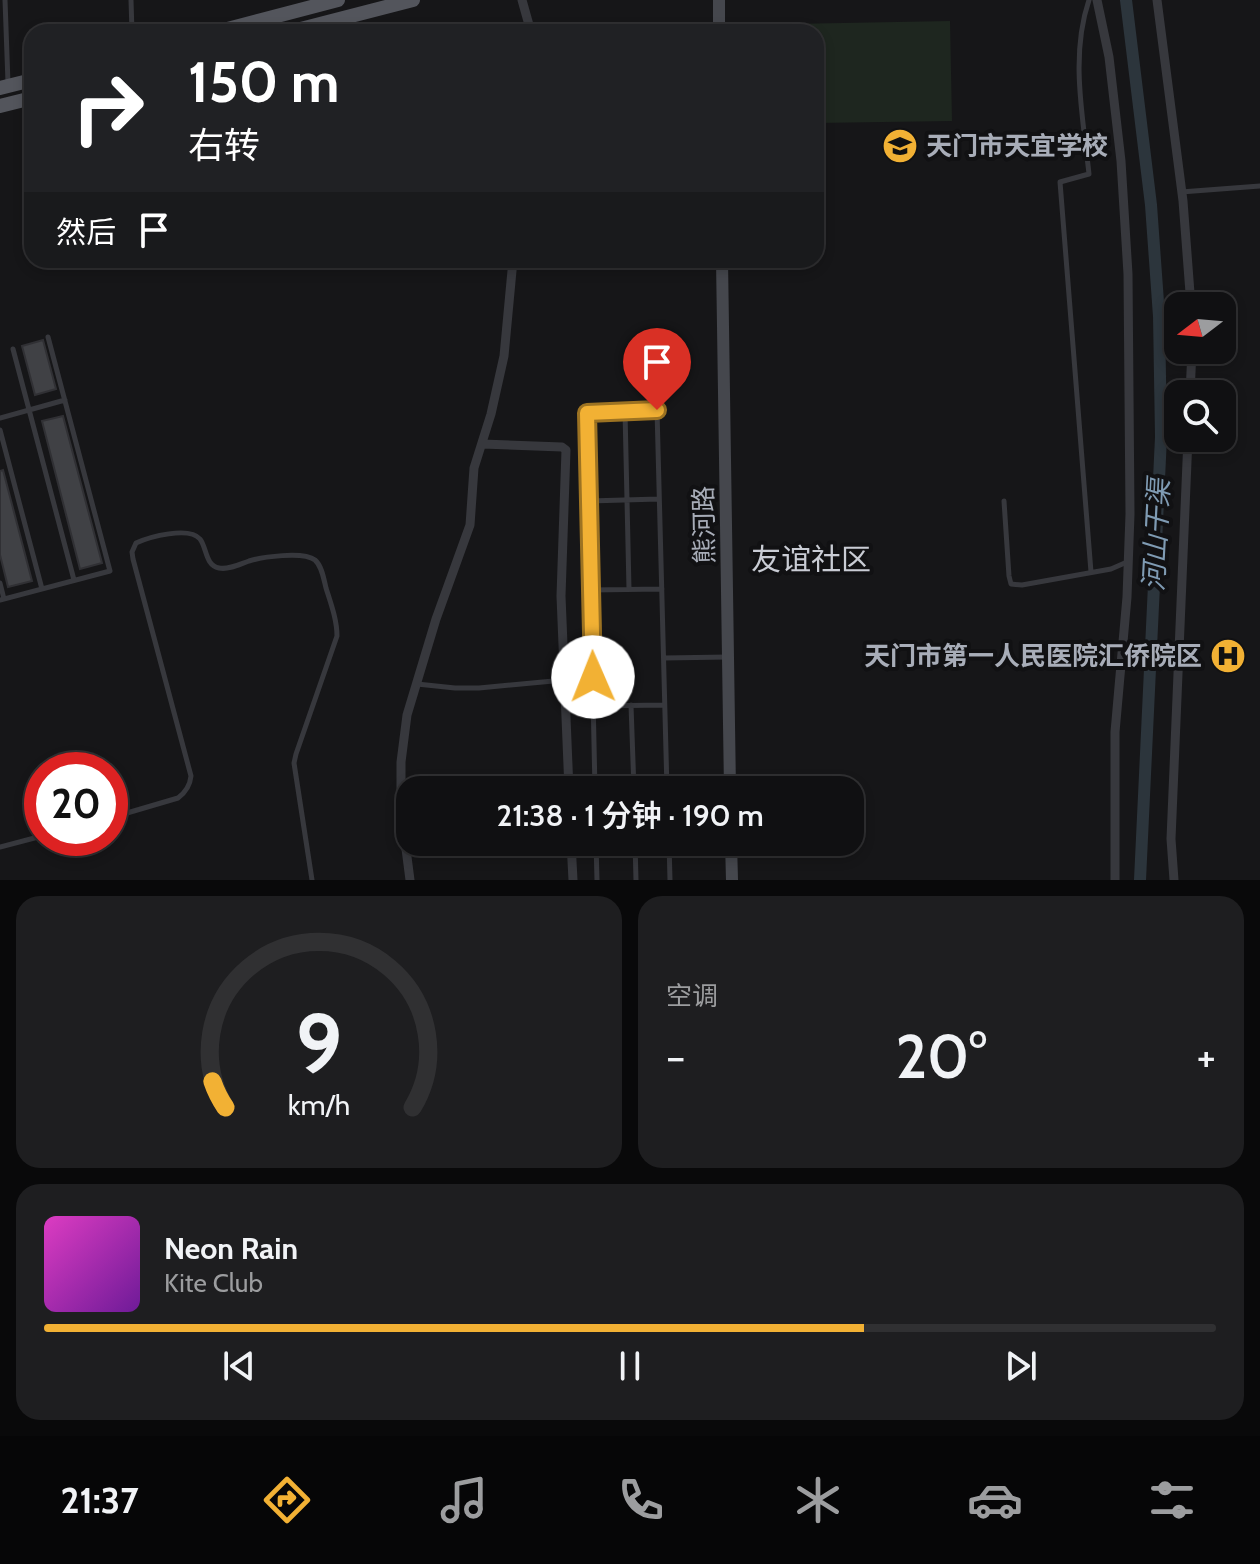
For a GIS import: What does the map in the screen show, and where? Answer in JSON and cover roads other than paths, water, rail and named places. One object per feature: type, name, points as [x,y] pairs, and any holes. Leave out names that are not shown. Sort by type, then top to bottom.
[{"type":"main road","points":[[246,24],[338,0]]},
{"type":"main road","points":[[320,24],[413,0]]},
{"type":"main road","points":[[4,87],[24,82]]},
{"type":"main road","points":[[0,106],[24,100]]},
{"type":"street","points":[[522,0],[529,24]]},
{"type":"street","points":[[719,0],[719,24]]},
{"type":"street","points":[[1097,0],[1109,57],[1121,161],[1128,274],[1130,514],[1115,732],[1115,880]]},
{"type":"street","points":[[1157,0],[1181,192],[1190,292]]},
{"type":"street","points":[[410,880],[401,810],[401,762],[407,715],[436,619],[470,525],[474,468],[491,414],[504,356],[512,268]]},
{"type":"street","name":"熊河路","points":[[722,268],[730,776]]},
{"type":"street","points":[[482,444],[562,447],[566,450],[561,596],[568,776]]},
{"type":"street","points":[[1174,880],[1171,839],[1187,452]]},
{"type":"street","points":[[572,856],[573,880]]},
{"type":"street","points":[[731,856],[732,880]]},
{"type":"lane","points":[[4,87],[5,0]]},
{"type":"lane","points":[[131,0],[132,24]]},
{"type":"lane","points":[[1089,0],[1079,42],[1079,73],[1089,174],[1060,182],[1091,572]]},
{"type":"lane","points":[[1181,192],[1260,186]]},
{"type":"lane","points":[[0,583],[2,600],[110,571],[48,337]]},
{"type":"lane","points":[[13,349],[74,580]]},
{"type":"lane","points":[[0,418],[65,400]]},
{"type":"lane","points":[[595,776],[587,413],[657,410],[667,776]]},
{"type":"lane","points":[[625,411],[629,589]]},
{"type":"lane","points":[[0,430],[42,589]]},
{"type":"lane","points":[[589,501],[659,499]]},
{"type":"lane","points":[[1004,501],[1011,584],[1022,585],[1111,569],[1128,561]]},
{"type":"lane","points":[[128,813],[178,798],[190,784],[191,776],[133,559],[136,543],[180,532],[192,533],[200,539],[212,564],[224,568],[267,557],[309,557],[319,566],[337,629],[294,763],[312,880]]},
{"type":"lane","points":[[591,590],[662,589]]},
{"type":"lane","points":[[664,658],[728,657]]},
{"type":"lane","points":[[416,684],[479,688],[564,680]]},
{"type":"lane","points":[[631,705],[634,776]]},
{"type":"lane","points":[[593,706],[665,705]]},
{"type":"lane","points":[[0,847],[24,841]]},
{"type":"lane","points":[[596,856],[597,880]]},
{"type":"lane","points":[[635,856],[636,880]]},
{"type":"lane","points":[[669,856],[670,880]]},
{"type":"waterway","name":"河山干渠","points":[[1126,0],[1151,205],[1159,316],[1161,437],[1140,880]]},
{"type":"place","name":"天门市天宜学校","points":[[900,146]]},
{"type":"place","name":"天门市第一人民医院汇侨院区","points":[[1228,656]]},
{"type":"district","name":"友谊社区","points":[[811,559]]}]
